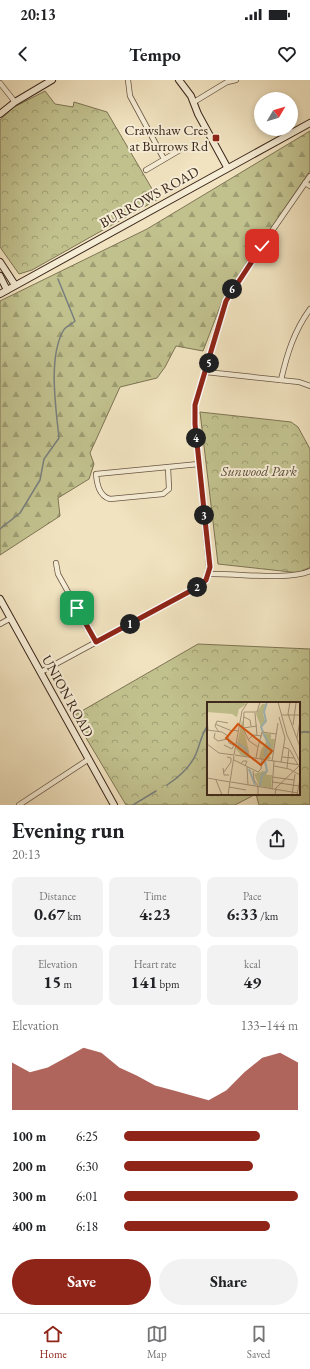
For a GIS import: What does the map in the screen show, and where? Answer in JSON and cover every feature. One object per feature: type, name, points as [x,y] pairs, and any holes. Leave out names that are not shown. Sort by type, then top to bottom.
[{"type":"main road","points":[[0,114],[15,102],[52,80]]},
{"type":"main road","points":[[179,80],[188,90],[198,114],[227,167]]},
{"type":"main road","name":"BURROWS ROAD","points":[[0,294],[227,167],[310,123]]},
{"type":"main road","points":[[0,262],[15,285]]},
{"type":"main road","points":[[0,276],[8,290]]},
{"type":"main road","name":"UNION ROAD","points":[[0,599],[114,805]]},
{"type":"street","points":[[128,80],[130,96],[164,159]]},
{"type":"street","points":[[194,102],[227,82],[236,80]]},
{"type":"street","points":[[0,83],[15,102]]},
{"type":"street","points":[[146,170],[180,150]]},
{"type":"street","points":[[41,672],[196,588],[206,580],[210,567],[195,424],[195,405],[226,301],[243,272],[310,176]]},
{"type":"street","points":[[305,183],[310,186]]},
{"type":"street","points":[[281,380],[290,345],[302,320],[310,309]]},
{"type":"street","points":[[206,372],[281,380],[310,386]]},
{"type":"street","points":[[168,467],[169,489],[163,494],[110,499],[106,498],[98,486],[96,474],[168,467],[199,464]]},
{"type":"street","points":[[56,563],[58,574],[96,642]]},
{"type":"street","points":[[208,574],[282,576],[301,575],[310,571]]},
{"type":"street","points":[[0,624],[10,618]]},
{"type":"street","points":[[19,805],[89,759]]},
{"type":"green space","points":[[45,91],[55,104],[73,107],[74,102],[107,112],[158,199],[32,270],[19,274],[0,247],[0,120],[14,107]]},
{"type":"green space","points":[[310,131],[310,171],[223,299],[203,351],[176,346],[165,367],[157,378],[120,387],[90,453],[94,464],[89,479],[58,498],[60,516],[0,555],[0,301],[147,229]]},
{"type":"green space","name":"Sunwood Park","points":[[200,412],[291,422],[298,427],[310,449],[310,567],[300,573],[218,564]]},
{"type":"green space","points":[[198,644],[310,649],[310,805],[259,805],[256,795],[300,795],[300,702],[207,702],[207,795],[254,795],[235,805],[126,805],[73,716]]},
{"type":"waterway","points":[[0,529],[20,513],[40,480],[44,459],[59,438],[54,369],[58,342],[65,328],[75,321],[58,279]]},
{"type":"waterway","points":[[167,785],[191,764],[207,726]]},
{"type":"waterway","points":[[300,732],[310,732]]},
{"type":"waterway","points":[[133,805],[156,791]]},
{"type":"place","name":"Crawshaw Cres at Burrows Rd","points":[[216,138]]},
{"type":"route","points":[[77,608],[96,642],[196,588],[206,580],[210,567],[195,424],[195,405],[226,301],[243,272],[262,246]]}]
